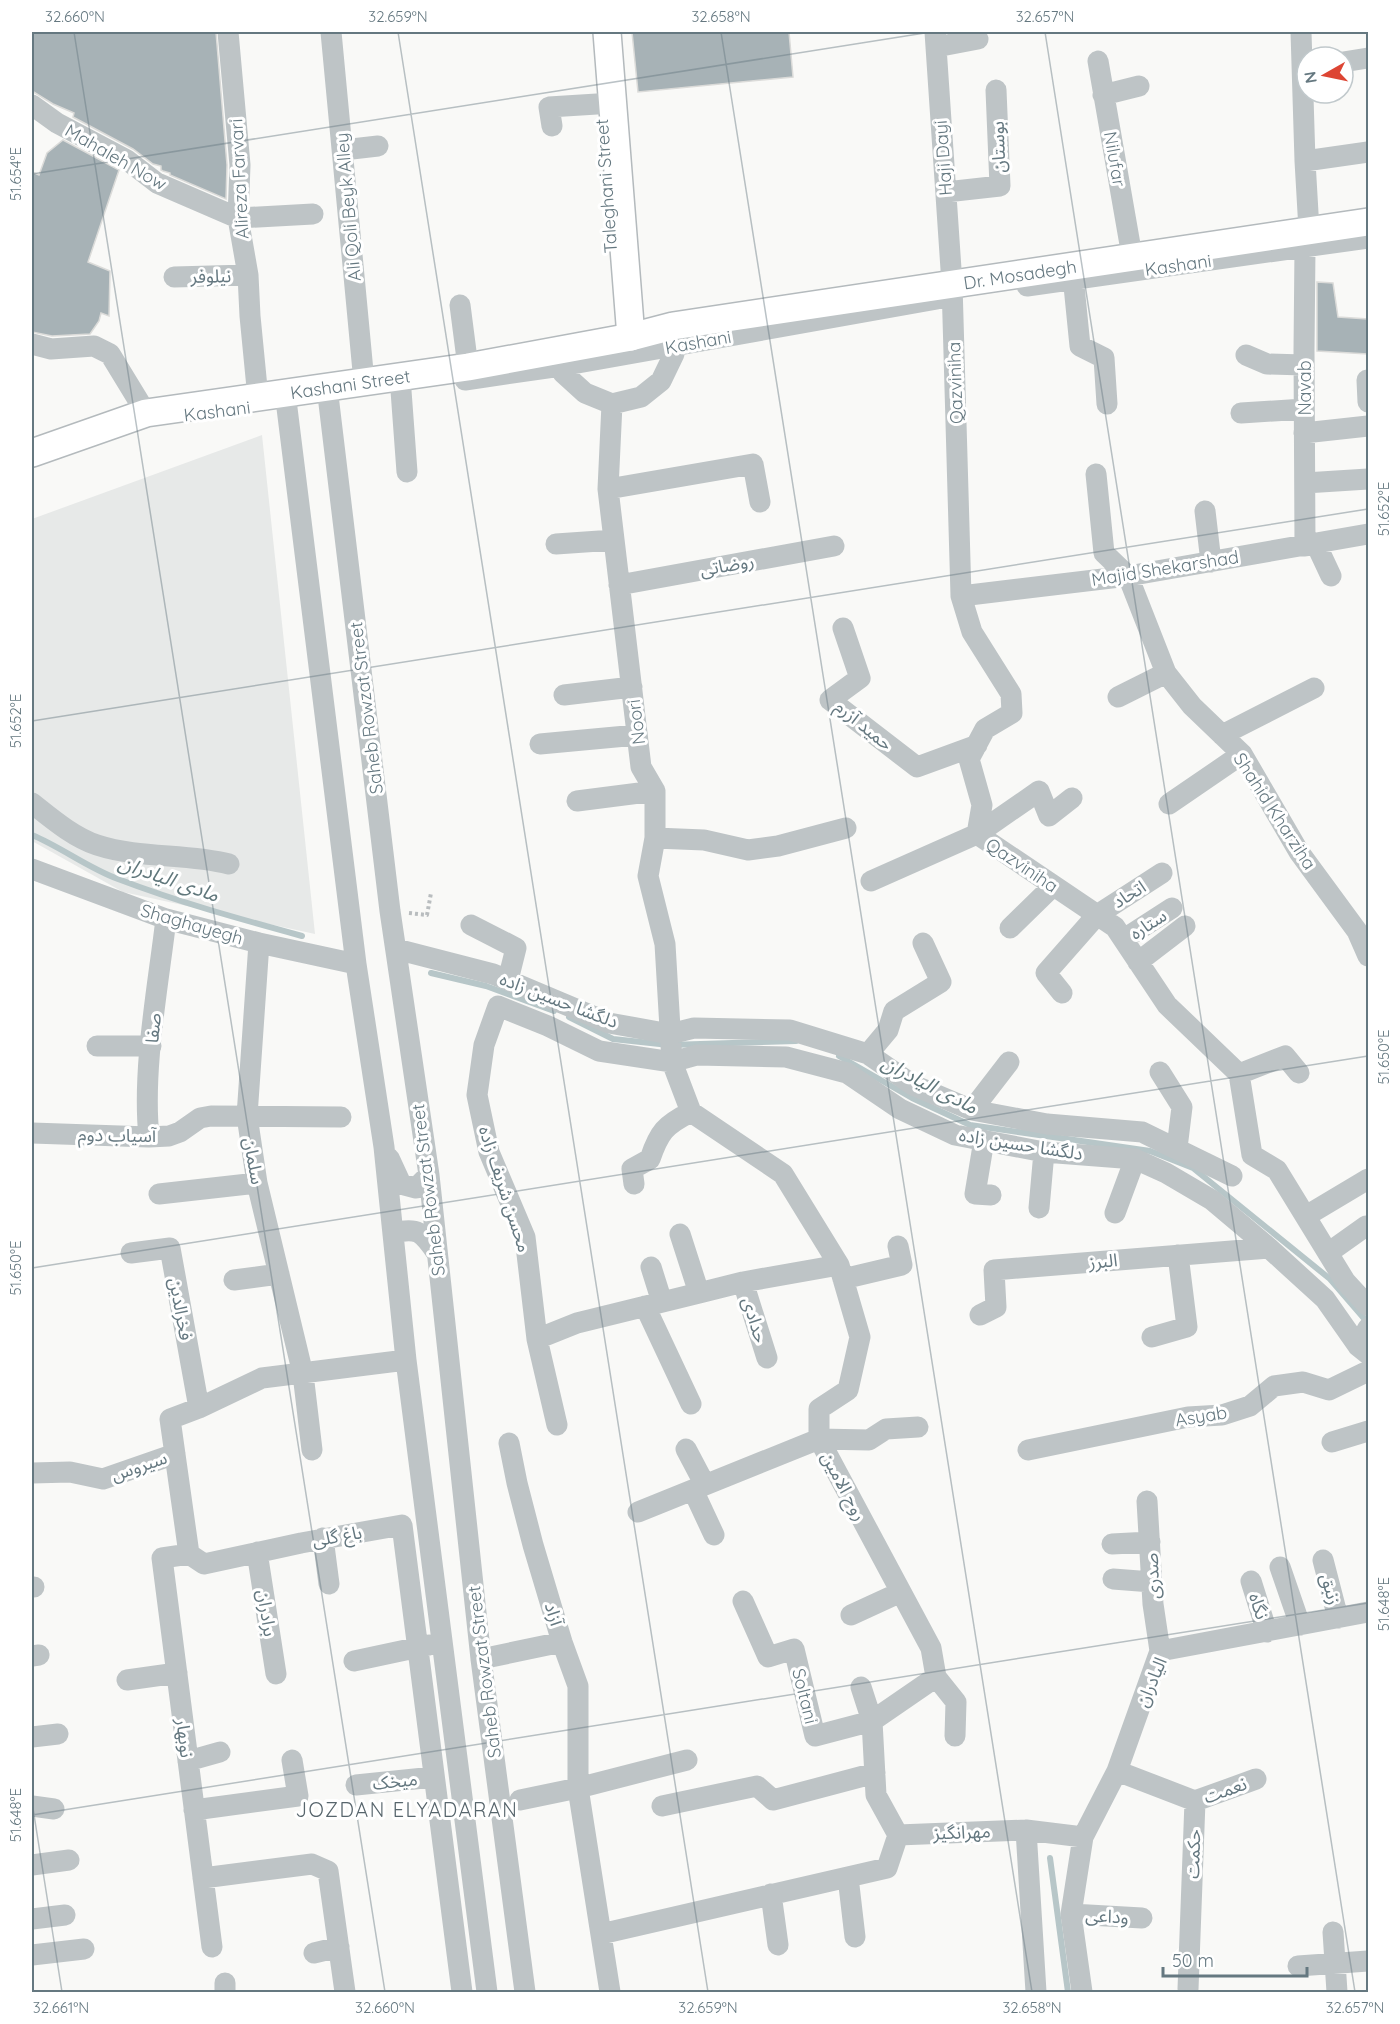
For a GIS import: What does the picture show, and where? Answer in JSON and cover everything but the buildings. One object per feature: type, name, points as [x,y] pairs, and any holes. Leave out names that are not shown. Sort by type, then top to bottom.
[{"type":"main road","name":"Taleghani Street","points":[[607,32],[606,104],[631,345]]},
{"type":"main road","name":"Dr. Mosadegh","points":[[673,336],[952,290],[1073,273],[1132,256],[1307,239],[1368,222]]},
{"type":"main road","name":"Kashani Street","points":[[32,455],[146,413],[258,398],[327,392],[364,382],[400,383],[468,367],[558,359],[673,336]]},
{"type":"street","name":"Alireza Farvari","points":[[228,32],[240,165],[238,218],[248,275],[258,398]]},
{"type":"street","name":"Ali Qoli Beyk Alley","points":[[331,32],[364,382]]},
{"type":"street","name":"Taleghani Street","points":[[594,32],[606,104]]},
{"type":"street","points":[[935,39],[978,39]]},
{"type":"street","name":"Haji Dayi","points":[[935,39],[952,290]]},
{"type":"street","name":"Nilufar","points":[[1098,61],[1132,256]]},
{"type":"street","points":[[1103,95],[1139,86]]},
{"type":"street","name":"بوستان","points":[[946,192],[1000,186],[996,90]]},
{"type":"street","points":[[552,126],[549,107],[606,104]]},
{"type":"street","name":"Mahaleh Now","points":[[32,105],[57,123],[127,160],[157,183],[238,218]]},
{"type":"street","name":"Navab","points":[[1304,105],[1307,239],[1304,433],[1310,545]]},
{"type":"street","points":[[343,150],[378,146]]},
{"type":"street","points":[[1305,161],[1368,152]]},
{"type":"street","points":[[238,218],[313,214]]},
{"type":"street","name":"Kashani","points":[[1073,273],[1307,239],[1368,238]]},
{"type":"street","points":[[1073,273],[1080,346],[1104,358],[1107,404]]},
{"type":"street","name":"نیلوفر","points":[[174,277],[248,275]]},
{"type":"street","name":"Qazviniha","points":[[952,290],[961,596],[972,632],[1011,694],[1012,713],[985,729],[969,759],[982,805],[977,834],[1115,927],[1167,1005],[1239,1074]]},
{"type":"street","points":[[460,305],[468,367]]},
{"type":"street","points":[[327,392],[558,359],[563,373],[585,393],[612,404],[641,397],[660,381],[674,354],[673,336]]},
{"type":"street","points":[[32,344],[51,349],[94,346],[110,354],[146,413]]},
{"type":"street","points":[[1246,355],[1267,364],[1304,365]]},
{"type":"street","points":[[1367,380],[1368,402]]},
{"type":"street","points":[[400,383],[407,472]]},
{"type":"street","name":"Saheb Rowzat Street","points":[[327,392],[390,911],[429,1175],[481,1659],[525,1992]]},
{"type":"street","name":"Kashani","points":[[32,455],[146,420],[286,397]]},
{"type":"street","name":"Saheb Rowzat Street","points":[[286,397],[356,964],[384,1147],[406,1360],[487,1992]]},
{"type":"street","name":"Noori","points":[[612,404],[608,489],[641,767],[655,791],[655,838],[648,876],[664,944],[672,1062]]},
{"type":"street","points":[[1241,413],[1304,409]]},
{"type":"street","points":[[1304,433],[1368,426]]},
{"type":"street","points":[[608,489],[753,464],[760,502]]},
{"type":"street","points":[[1096,474],[1104,553],[1128,576]]},
{"type":"street","points":[[1305,483],[1368,479]]},
{"type":"street","points":[[1205,511],[1211,562]]},
{"type":"street","name":"Majid Shekarshad","points":[[961,596],[1128,576],[1368,534]]},
{"type":"street","points":[[556,544],[614,540]]},
{"type":"street","points":[[1310,545],[1331,576]]},
{"type":"street","name":"روضاتی","points":[[619,585],[834,546]]},
{"type":"street","name":"Shahid Kharziha","points":[[1128,576],[1166,673],[1192,706],[1242,754],[1299,852],[1357,931],[1368,956]]},
{"type":"street","name":"حمید آزرم","points":[[843,628],[860,678],[830,700],[917,767],[977,745]]},
{"type":"street","points":[[1118,697],[1166,673]]},
{"type":"street","points":[[564,695],[632,687]]},
{"type":"street","points":[[1222,735],[1314,688]]},
{"type":"street","points":[[540,744],[637,735]]},
{"type":"street","points":[[1168,804],[1242,754]]},
{"type":"street","points":[[577,801],[655,791]]},
{"type":"street","points":[[871,881],[977,834],[1039,791],[1049,816],[1072,798]]},
{"type":"street","points":[[32,803],[78,837],[97,845],[126,852],[212,860],[229,864]]},
{"type":"street","points":[[655,838],[704,840],[748,850],[777,846],[846,828]]},
{"type":"street","name":"Shaghayegh","points":[[32,869],[166,920],[356,964]]},
{"type":"street","name":"اتحاد","points":[[1062,993],[1046,973],[1096,915],[1162,873]]},
{"type":"street","points":[[1010,928],[1053,886]]},
{"type":"street","name":"ستاره","points":[[1124,939],[1172,908]]},
{"type":"street","name":"صفا","points":[[149,1137],[147,1119],[151,1046],[166,920]]},
{"type":"street","points":[[471,925],[516,948],[508,980]]},
{"type":"street","points":[[1138,962],[1185,926]]},
{"type":"street","name":"سلمان","points":[[259,943],[247,1116],[257,1183],[303,1374],[312,1450]]},
{"type":"street","points":[[868,1054],[888,1030],[894,1011],[941,982],[924,943]]},
{"type":"street","name":"دلگشا حسین زاده","points":[[396,949],[493,974],[609,1023],[670,1034],[694,1028],[790,1030],[868,1054],[913,1085],[972,1110],[1047,1124],[1142,1132],[1232,1176]]},
{"type":"street","name":"دلگشا حسین زاده","points":[[498,1006],[548,1026],[599,1051],[672,1062],[698,1055],[786,1057],[847,1073],[900,1109],[956,1135],[1044,1152],[1135,1159],[1166,1173],[1212,1200],[1269,1248],[1325,1299],[1365,1366]]},
{"type":"street","name":"محسن شریف زاده","points":[[498,1006],[484,1046],[477,1095],[489,1152],[525,1236],[537,1339],[557,1425]]},
{"type":"street","points":[[599,1051],[609,1023]]},
{"type":"street","points":[[97,1046],[151,1046]]},
{"type":"street","points":[[1299,1073],[1285,1056],[1239,1074],[1252,1155],[1277,1170],[1345,1281],[1368,1306]]},
{"type":"street","points":[[634,1184],[632,1169],[650,1160],[656,1143],[670,1122],[691,1112],[672,1062]]},
{"type":"street","points":[[972,1110],[1009,1062]]},
{"type":"street","points":[[1160,1072],[1182,1107],[1177,1148]]},
{"type":"street","name":"روح الامین","points":[[691,1112],[783,1174],[841,1272],[860,1337],[848,1390],[819,1409],[819,1439],[931,1648],[936,1677]]},
{"type":"street","name":"آسیاب دوم","points":[[32,1133],[169,1136],[180,1132],[190,1124],[211,1116],[341,1117]]},
{"type":"street","points":[[984,1140],[975,1194],[991,1196]]},
{"type":"street","points":[[384,1147],[401,1184],[416,1188],[429,1175]]},
{"type":"street","points":[[1039,1208],[1044,1152]]},
{"type":"street","points":[[1212,1200],[1252,1155]]},
{"type":"street","points":[[1115,1213],[1135,1159]]},
{"type":"street","points":[[1306,1216],[1368,1179]]},
{"type":"street","points":[[159,1194],[257,1183]]},
{"type":"street","points":[[1328,1253],[1366,1226]]},
{"type":"street","points":[[393,1233],[408,1229],[416,1232],[424,1236],[436,1252]]},
{"type":"street","points":[[680,1234],[699,1293]]},
{"type":"street","points":[[537,1339],[577,1323],[743,1282],[902,1265],[898,1246]]},
{"type":"street","name":"فخرالدین","points":[[131,1253],[171,1248],[199,1408]]},
{"type":"street","name":"البرز","points":[[980,1316],[996,1307],[994,1270],[1269,1248]]},
{"type":"street","points":[[1152,1337],[1187,1327],[1178,1255]]},
{"type":"street","points":[[651,1267],[654,1304],[691,1404]]},
{"type":"street","points":[[234,1280],[279,1274]]},
{"type":"street","name":"حدادی","points":[[743,1282],[767,1358]]},
{"type":"street","points":[[1365,1366],[1368,1328]]},
{"type":"street","points":[[189,1554],[170,1419],[262,1378],[406,1360]]},
{"type":"street","name":"Asyab","points":[[1028,1450],[1188,1417],[1222,1415],[1250,1406],[1274,1386],[1303,1382],[1329,1390],[1365,1366]]},
{"type":"street","points":[[638,1512],[819,1439],[869,1440],[886,1429],[918,1427]]},
{"type":"street","points":[[1332,1442],[1368,1431]]},
{"type":"street","name":"آزاد","points":[[509,1443],[531,1534],[562,1642],[578,1686],[578,1788],[610,1992]]},
{"type":"street","points":[[686,1449],[714,1535]]},
{"type":"street","name":"سیروس","points":[[32,1473],[70,1472],[103,1479],[175,1454]]},
{"type":"street","name":"صدری","points":[[1147,1501],[1153,1604],[1160,1651]]},
{"type":"street","name":"باغ گلی","points":[[189,1554],[204,1564],[323,1538],[402,1525],[462,1992]]},
{"type":"street","points":[[323,1538],[329,1584]]},
{"type":"street","points":[[1112,1544],[1150,1542]]},
{"type":"street","name":"برادران","points":[[257,1552],[276,1674]]},
{"type":"street","name":"نوبهار","points":[[189,1554],[162,1558],[212,1947]]},
{"type":"street","name":"زنبق","points":[[1323,1560],[1338,1618]]},
{"type":"street","points":[[1280,1567],[1300,1625]]},
{"type":"street","points":[[1113,1579],[1152,1582]]},
{"type":"street","name":"نگاه","points":[[1251,1581],[1267,1632]]},
{"type":"street","points":[[851,1615],[901,1592]]},
{"type":"street","name":"Soltani","points":[[743,1601],[768,1657],[794,1648],[815,1736],[872,1721]]},
{"type":"street","name":"الیادران","points":[[1082,1992],[1071,1914],[1083,1837],[1117,1771],[1160,1651],[1368,1612]]},
{"type":"street","points":[[354,1661],[442,1642]]},
{"type":"street","points":[[481,1659],[562,1642]]},
{"type":"street","points":[[127,1680],[177,1673]]},
{"type":"street","points":[[872,1721],[936,1677],[956,1702],[955,1737]]},
{"type":"street","points":[[601,1934],[887,1868],[898,1835],[876,1795],[872,1721],[861,1687]]},
{"type":"street","points":[[32,1737],[58,1734]]},
{"type":"street","points":[[188,1761],[220,1752]]},
{"type":"street","points":[[194,1810],[298,1796],[292,1760]]},
{"type":"street","points":[[520,1800],[578,1788],[687,1760]]},
{"type":"street","points":[[1117,1771],[1195,1801]]},
{"type":"street","points":[[662,1806],[757,1786],[773,1800],[875,1773]]},
{"type":"street","name":"میخک","points":[[356,1785],[434,1777]]},
{"type":"street","name":"نعمت","points":[[1195,1801],[1256,1779]]},
{"type":"street","name":"حکمت","points":[[1188,1989],[1195,1801]]},
{"type":"street","points":[[32,1806],[54,1809]]},
{"type":"street","points":[[1036,1992],[1026,1830],[1083,1837]]},
{"type":"street","name":"مهرانگیز","points":[[898,1835],[1026,1830]]},
{"type":"street","points":[[32,1865],[69,1860]]},
{"type":"street","points":[[203,1878],[312,1864],[328,1871],[345,1992]]},
{"type":"street","points":[[848,1877],[855,1937]]},
{"type":"street","points":[[771,1894],[778,1944]]},
{"type":"street","name":"وداعی","points":[[1071,1914],[1142,1918]]},
{"type":"street","points":[[32,1919],[65,1915]]},
{"type":"street","points":[[1333,1932],[1337,1992]]},
{"type":"street","points":[[314,1953],[339,1947]]},
{"type":"street","points":[[32,1955],[84,1949]]},
{"type":"street","points":[[1298,1966],[1368,1961]]},
{"type":"path","points":[[390,911],[427,915],[431,893]]},
{"type":"shaded area","points":[[262,435],[315,934],[123,892],[32,841],[32,519]]},
{"type":"waterway","name":"مادی الیادران","points":[[32,835],[118,879],[186,903],[302,936]]},
{"type":"waterway","name":"مادی الیادران","points":[[431,973],[486,986],[554,1011]]},
{"type":"waterway","name":"مادی الیادران","points":[[569,1017],[613,1039],[669,1045],[796,1041]]},
{"type":"waterway","name":"مادی الیادران","points":[[839,1056],[912,1098],[970,1125],[1150,1151],[1193,1168],[1330,1279],[1368,1323]]},
{"type":"waterway","points":[[1050,1858],[1068,1992]]},
{"type":"district","name":"JOZDAN ELYADARAN","points":[[407,1809]]}]
